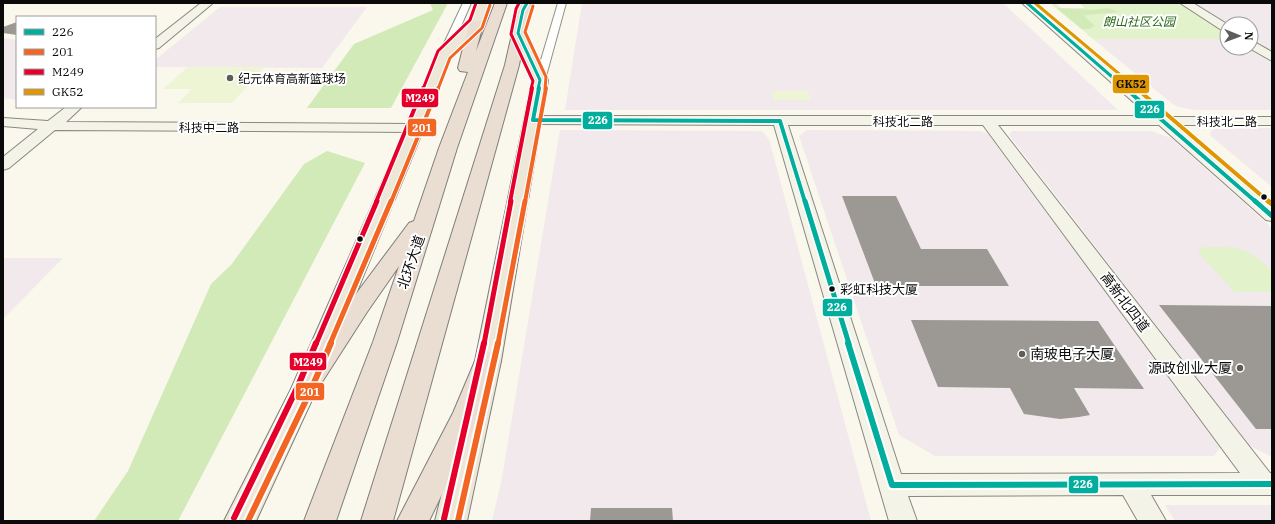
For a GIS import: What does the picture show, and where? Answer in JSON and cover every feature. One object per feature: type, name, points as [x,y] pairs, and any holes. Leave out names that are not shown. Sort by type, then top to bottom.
[{"type":"highway","name":"北环大道","points":[[320,521],[384,342],[448,148],[502,3]]},
{"type":"highway","points":[[377,521],[500,107],[512,65],[525,5]]},
{"type":"highway","points":[[448,148],[476,24]]},
{"type":"highway","points":[[304,389],[335,341],[414,230],[431,202]]},
{"type":"highway","points":[[413,521],[467,413],[488,361]]},
{"type":"main road","points":[[240,521],[304,389],[415,128],[444,54],[476,24],[483,3]]},
{"type":"main road","points":[[451,521],[488,361],[540,80],[518,33]]},
{"type":"street","points":[[156,44],[208,3]]},
{"type":"street","points":[[444,54],[467,3]]},
{"type":"street","points":[[540,80],[562,3]]},
{"type":"street","points":[[1027,3],[1272,204]]},
{"type":"street","points":[[1035,3],[1169,121],[1272,216]]},
{"type":"street","points":[[1185,3],[1219,24]]},
{"type":"street","points":[[1259,49],[1272,57]]},
{"type":"street","points":[[3,165],[74,108]]},
{"type":"street","name":"科技北二路","points":[[533,120],[1272,121]]},
{"type":"street","points":[[780,121],[903,521]]},
{"type":"street","name":"高新北四道","points":[[987,121],[1268,484]]},
{"type":"street","name":"科技中二路","points":[[3,122],[51,126],[415,128]]},
{"type":"street","points":[[1130,484],[1152,521]]},
{"type":"street","points":[[892,485],[1268,484]]},
{"type":"shaded area","points":[[582,3],[1003,3],[1118,110],[565,110]]},
{"type":"shaded area","points":[[1272,3],[1272,52],[1259,44],[1259,16],[1219,16],[1219,19],[1192,4]]},
{"type":"shaded area","points":[[220,7],[367,7],[322,68],[156,67],[156,59]]},
{"type":"shaded area","points":[[3,38],[16,40],[16,100],[3,98]]},
{"type":"shaded area","points":[[1093,39],[1219,39],[1219,56],[1259,56],[1259,53],[1272,61],[1272,110],[1195,110],[1179,107],[1173,104]]},
{"type":"shaded area","points":[[1272,128],[1272,187],[1212,137],[1210,133],[1213,129]]},
{"type":"shaded area","points":[[560,130],[762,131],[769,139],[871,521],[492,521],[502,478]]},
{"type":"shaded area","points":[[807,130],[981,131],[988,134],[1220,448],[1214,456],[935,456],[899,435],[799,136]]},
{"type":"shaded area","points":[[1012,131],[1151,131],[1171,138],[1272,228],[1272,457],[1250,446],[1009,135]]},
{"type":"shaded area","points":[[3,258],[63,258],[3,319]]},
{"type":"shaded area","points":[[1165,505],[1272,505],[1272,521],[1175,521]]},
{"type":"green space","points":[[430,3],[448,3],[391,108],[307,108],[354,44],[433,10]]},
{"type":"green space","name":"朗山社区公园","points":[[1055,3],[1061,8],[1085,8],[1079,3],[1174,3],[1182,5],[1219,28],[1219,39],[1093,39],[1052,5]]},
{"type":"green space","points":[[1057,8],[1092,10],[1107,8],[1120,12],[1085,15],[1084,16],[1095,26],[1089,29],[1082,29]]},
{"type":"green space","name":"纪元体育高新篮球场","points":[[188,67],[265,67],[232,103],[178,103],[192,89],[163,89]]},
{"type":"green space","points":[[771,91],[808,91],[811,100],[774,100]]},
{"type":"green space","points":[[327,151],[365,163],[178,521],[94,521],[128,471],[211,284],[231,265],[304,164]]},
{"type":"green space","points":[[1203,247],[1241,249],[1255,256],[1272,271],[1272,292],[1235,292],[1198,252]]},
{"type":"building","points":[[16,22],[16,35],[3,33],[3,27]]},
{"type":"building","name":"彩虹科技大厦","points":[[842,196],[896,196],[921,249],[987,249],[1009,286],[876,286]]},
{"type":"building","name":"源政创业大厦","points":[[1159,305],[1272,306],[1272,429],[1256,429]]},
{"type":"building","name":"南玻电子大厦","points":[[911,320],[1098,321],[1144,389],[1074,388],[1090,415],[1060,419],[1024,414],[1010,388],[938,387]]},
{"type":"building","points":[[591,508],[672,508],[673,521],[590,521]]},
{"type":"transit line","name":"M249","points":[[234,518],[298,386],[409,125],[438,51],[470,20],[476,3]]},
{"type":"transit line","name":"M249","points":[[444,519],[481,360],[533,81],[511,34],[516,9],[519,3]]},
{"type":"transit line","name":"226","points":[[527,3],[523,10],[518,33],[540,80],[533,120],[780,121],[892,485],[1272,484]]},
{"type":"transit line","name":"226","points":[[1027,3],[1272,216]]},
{"type":"transit line","name":"GK52","points":[[1035,3],[1272,204]]},
{"type":"transit line","name":"201","points":[[248,521],[310,392],[421,131],[450,58],[482,28],[490,5]]},
{"type":"transit line","name":"201","points":[[458,521],[495,362],[547,81],[525,32],[533,6]]},
{"type":"place","name":"纪元体育高新篮球场","points":[[230,78]]},
{"type":"place","name":"彩虹科技大厦","points":[[832,289]]},
{"type":"place","name":"南玻电子大厦","points":[[1022,354]]},
{"type":"place","name":"源政创业大厦","points":[[1240,368]]}]
